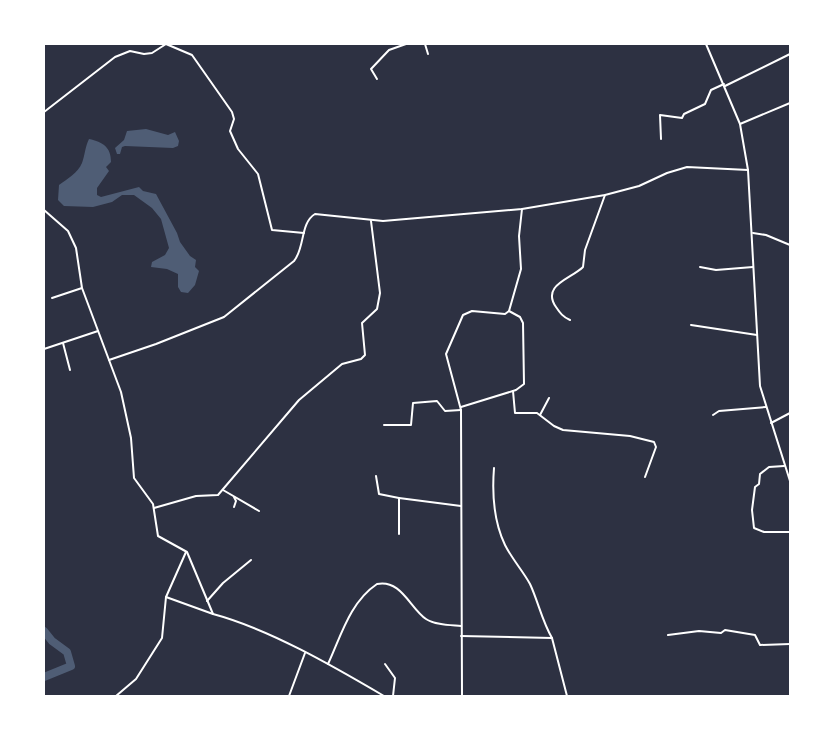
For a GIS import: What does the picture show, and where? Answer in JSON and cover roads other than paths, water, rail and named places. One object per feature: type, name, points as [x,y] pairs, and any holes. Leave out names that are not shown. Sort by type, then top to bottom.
[{"type":"street","points":[[44,112],[116,57],[130,51],[144,54],[152,53],[166,44],[192,55],[232,112],[234,119],[230,131],[238,149],[258,174],[272,230],[304,233]]},
{"type":"street","points":[[376,79],[371,70],[384,53],[406,44]]},
{"type":"street","points":[[425,44],[428,54]]},
{"type":"street","points":[[706,44],[740,124],[748,170],[753,233],[753,267],[760,386],[790,481]]},
{"type":"street","points":[[661,139],[660,115],[682,118],[684,114],[705,104],[711,90],[790,54]]},
{"type":"street","points":[[740,124],[790,103]]},
{"type":"street","points":[[108,360],[156,344],[228,315],[294,261],[299,253],[308,220],[315,214],[332,214],[371,221],[522,209],[605,196],[639,186],[667,173],[687,167],[748,170]]},
{"type":"street","points":[[570,320],[563,316],[552,300],[552,295],[560,282],[583,267],[585,250],[605,196]]},
{"type":"street","points":[[462,696],[461,409],[446,354],[459,320],[463,315],[472,312],[505,314],[509,311],[521,269],[518,236],[522,209]]},
{"type":"street","points":[[44,210],[68,231],[76,248],[82,288],[121,392],[132,438],[134,478],[154,508],[158,536],[187,552],[213,614]]},
{"type":"street","points":[[154,508],[196,496],[216,496],[302,396],[342,364],[361,359],[364,355],[362,323],[377,309],[380,293],[371,221]]},
{"type":"street","points":[[753,233],[766,235],[790,246]]},
{"type":"street","points":[[700,267],[716,270],[753,267]]},
{"type":"street","points":[[52,298],[82,288]]},
{"type":"street","points":[[384,425],[412,424],[413,403],[437,401],[445,411],[461,409],[522,387],[524,383],[523,327],[520,317],[509,311]]},
{"type":"street","points":[[691,325],[757,335]]},
{"type":"street","points":[[44,349],[98,331]]},
{"type":"street","points":[[63,343],[70,370]]},
{"type":"street","points":[[512,391],[515,414],[540,415],[554,426],[564,430],[652,440],[656,447],[645,477]]},
{"type":"street","points":[[540,415],[549,398]]},
{"type":"street","points":[[713,415],[719,412],[766,407]]},
{"type":"street","points":[[771,424],[790,413]]},
{"type":"street","points":[[784,466],[769,468],[760,474],[759,484],[755,487],[753,498],[754,528],[764,532],[790,532]]},
{"type":"street","points":[[494,468],[493,481],[498,526],[505,545],[530,585],[538,610],[552,638],[567,696]]},
{"type":"street","points":[[376,476],[379,494],[461,506]]},
{"type":"street","points":[[222,490],[259,511]]},
{"type":"street","points":[[234,497],[236,500],[234,507]]},
{"type":"street","points":[[399,498],[399,534]]},
{"type":"street","points":[[116,696],[136,679],[162,638],[166,596],[187,552]]},
{"type":"street","points":[[207,601],[224,583],[251,560]]},
{"type":"street","points":[[328,664],[352,611],[377,584],[386,584],[404,594],[427,620],[461,626]]},
{"type":"street","points":[[166,596],[239,622],[328,664],[384,696]]},
{"type":"street","points":[[668,635],[700,631],[721,633],[725,630],[754,634],[760,645],[790,644]]},
{"type":"street","points":[[461,636],[552,638]]},
{"type":"street","points":[[289,696],[305,653]]},
{"type":"street","points":[[385,664],[396,679],[393,696]]},
{"type":"water","points":[[146,129],[168,135],[175,132],[179,141],[178,146],[173,148],[125,146],[122,147],[120,154],[117,154],[115,148],[124,140],[127,131]]},
{"type":"water","points":[[89,139],[105,146],[110,152],[111,157],[111,162],[106,167],[109,171],[97,188],[97,195],[101,197],[139,187],[143,191],[156,194],[180,242],[190,256],[196,260],[195,267],[199,271],[195,285],[188,293],[181,292],[178,287],[178,274],[167,269],[151,267],[152,262],[165,255],[169,248],[161,219],[152,208],[134,195],[122,195],[112,202],[93,207],[64,206],[58,200],[59,185],[72,176],[80,167]]},
{"type":"waterway","points":[[44,631],[52,641],[67,652],[71,666],[44,677]]}]
